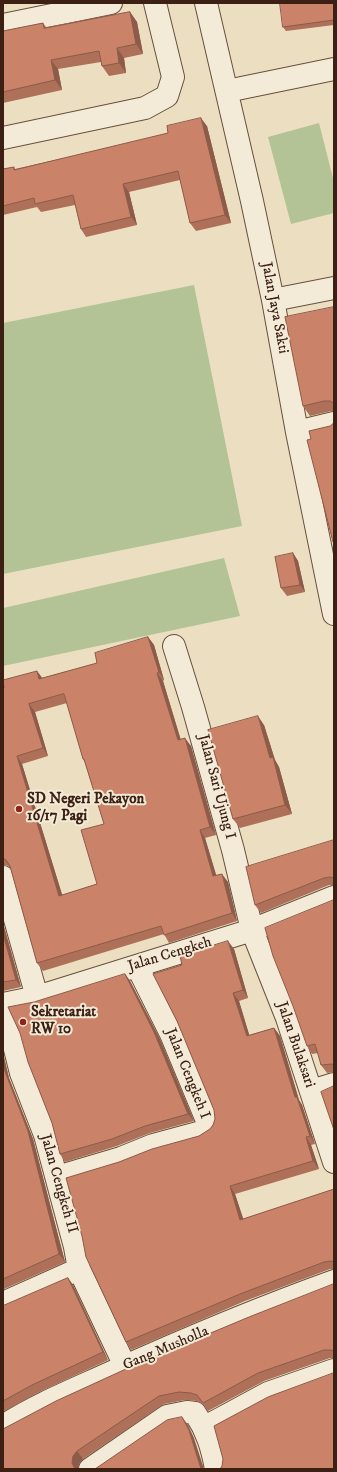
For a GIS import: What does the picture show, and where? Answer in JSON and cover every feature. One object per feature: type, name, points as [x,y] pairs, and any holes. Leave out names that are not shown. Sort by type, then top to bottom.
[{"type":"street","points":[[3,25],[111,3]]},
{"type":"street","points":[[3,138],[144,108],[167,96],[173,77],[155,3]]},
{"type":"street","name":"Jalan Jaya Sakti","points":[[206,3],[273,300],[297,432],[329,568],[334,613]]},
{"type":"street","points":[[227,91],[334,69]]},
{"type":"street","points":[[273,300],[334,288]]},
{"type":"street","points":[[297,432],[334,423]]},
{"type":"street","name":"Jalan Sari Ujung I","points":[[174,646],[194,707],[252,930]]},
{"type":"street","points":[[3,877],[37,997]]},
{"type":"street","name":"Jalan Cengkeh","points":[[3,1004],[37,997],[252,930],[334,897]]},
{"type":"street","name":"Jalan Bulaksari","points":[[252,930],[287,1018],[334,1162]]},
{"type":"street","name":"Jalan Cengkeh I","points":[[57,1176],[122,1158],[153,1145],[201,1132],[208,1127],[208,1123],[171,1034],[137,966]]},
{"type":"street","name":"Jalan Cengkeh II","points":[[3,1021],[14,1045],[21,1073],[45,1135],[57,1176],[79,1269],[125,1366]]},
{"type":"street","points":[[311,1091],[334,1084]]},
{"type":"street","points":[[4,1299],[79,1269]]},
{"type":"street","name":"Gang Musholla","points":[[3,1426],[42,1403],[125,1366],[270,1304],[334,1281]]},
{"type":"street","points":[[205,1427],[268,1393],[334,1370]]},
{"type":"street","points":[[90,1469],[167,1416],[187,1412],[195,1413],[205,1427],[216,1469]]},
{"type":"green space","points":[[319,123],[334,182],[334,213],[291,224],[268,137]]},
{"type":"green space","points":[[194,285],[242,526],[3,574],[3,323]]},
{"type":"green space","points":[[224,558],[240,616],[3,666],[3,608]]},
{"type":"building","points":[[280,3],[334,3],[334,20],[283,27]]},
{"type":"building","points":[[130,12],[136,44],[117,48],[119,63],[102,66],[99,51],[51,60],[55,80],[3,92],[3,31],[43,23],[44,28]]},
{"type":"building","points":[[201,118],[225,215],[190,223],[178,171],[123,184],[131,217],[81,229],[73,195],[35,204],[34,198],[3,206],[3,169],[14,167],[14,170],[168,133],[167,126]]},
{"type":"building","points":[[334,307],[334,403],[324,401],[303,406],[285,317]]},
{"type":"building","points":[[334,423],[333,542],[307,440],[311,439],[309,431],[330,426]]},
{"type":"building","points":[[293,553],[300,585],[281,588],[275,557]]},
{"type":"building","points":[[148,637],[159,672],[157,673],[178,740],[185,738],[210,827],[200,830],[213,876],[222,874],[232,913],[164,935],[161,926],[37,963],[10,866],[3,858],[3,680],[37,671],[39,679],[97,663],[95,653]],"holes":[[[64,694],[104,824],[81,830],[97,884],[59,896],[17,756],[43,748],[29,704]]]},
{"type":"building","points":[[258,716],[270,758],[273,757],[285,805],[233,819],[208,730]]},
{"type":"building","points":[[334,840],[334,878],[324,878],[255,905],[246,867]]},
{"type":"building","points":[[334,900],[334,1065],[321,1065],[315,1044],[307,1046],[273,956],[265,928]]},
{"type":"building","points":[[3,934],[16,980],[3,982]]},
{"type":"building","points":[[228,941],[243,990],[233,993],[247,1036],[274,1028],[295,1097],[297,1097],[310,1136],[306,1137],[313,1161],[230,1186],[240,1220],[334,1189],[334,1262],[324,1262],[240,1294],[126,1342],[86,1257],[82,1236],[66,1178],[119,1162],[152,1149],[199,1136],[210,1129],[213,1125],[215,1119],[214,1110],[177,1021],[153,974],[182,965],[180,956]]},
{"type":"building","points":[[125,974],[154,1032],[188,1114],[145,1126],[112,1139],[60,1154],[52,1123],[28,1062],[20,1033],[8,1007],[34,1002]]},
{"type":"building","points":[[3,1066],[28,1131],[59,1254],[3,1279]]},
{"type":"building","points":[[334,1086],[334,1130],[321,1092]]},
{"type":"building","points":[[68,1278],[103,1352],[32,1385],[3,1401],[3,1306]]},
{"type":"building","points":[[334,1284],[334,1351],[324,1350],[258,1373],[203,1403],[197,1395],[191,1393],[179,1392],[159,1396],[77,1451],[73,1456],[72,1463],[75,1469],[3,1469],[3,1429],[56,1401],[139,1363],[249,1317]]},
{"type":"building","points":[[334,1373],[334,1469],[220,1469],[223,1459],[214,1426],[268,1397]]},
{"type":"building","points":[[182,1417],[189,1430],[201,1469],[95,1469],[167,1420]]},
{"type":"place","name":"SD Negeri Pekayon 16/17 Pagi","points":[[19,809]]},
{"type":"place","name":"Sekretariat RW 10","points":[[23,1022]]}]
